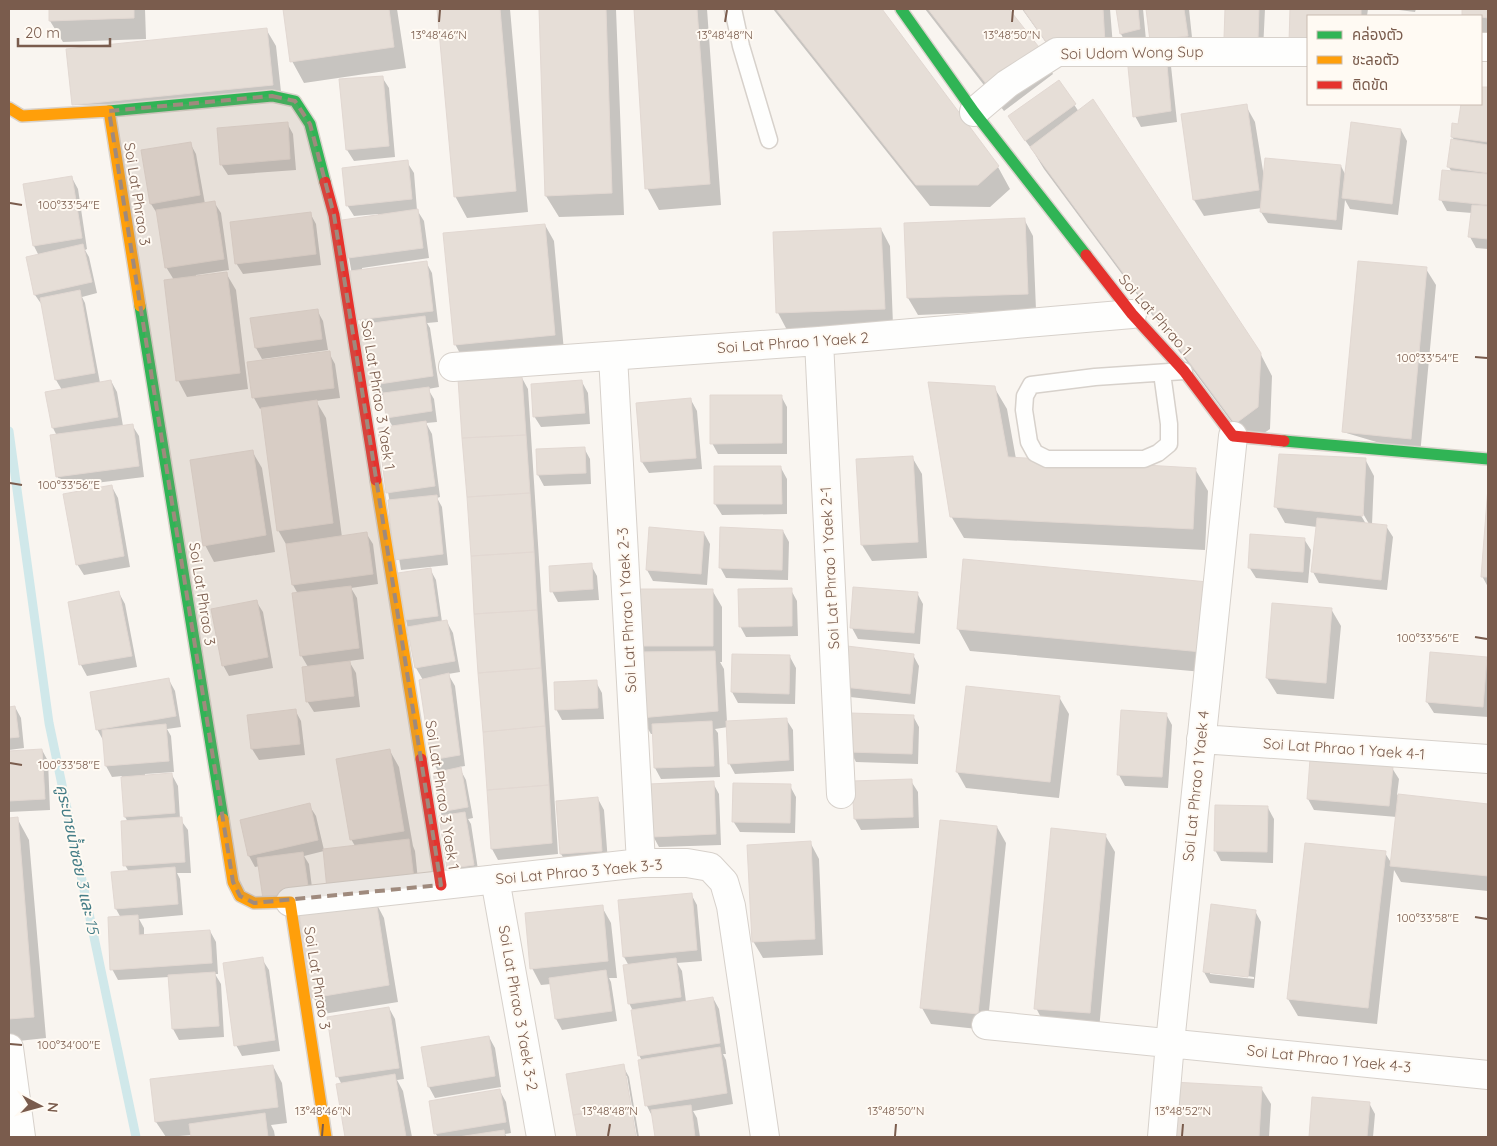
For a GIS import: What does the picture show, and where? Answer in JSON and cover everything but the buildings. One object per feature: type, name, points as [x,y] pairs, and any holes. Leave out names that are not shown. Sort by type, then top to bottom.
[{"type":"street","name":"Soi Lat Phrao 1","points":[[901,9],[974,112],[1132,314],[1184,371],[1233,436]]},
{"type":"street","name":"Soi Udom Wong Sup","points":[[974,112],[1007,84],[1057,52],[1307,52]]},
{"type":"street","name":"Soi Lat Phrao 3 Yaek 1","points":[[109,111],[272,96],[295,100],[310,124],[334,215],[441,885]]},
{"type":"street","points":[[9,108],[22,116],[109,111]]},
{"type":"street","name":"Soi Lat Phrao 3","points":[[109,111],[232,882],[240,896],[254,903],[290,902],[326,1137]]},
{"type":"street","name":"Soi Lat Phrao 1 Yaek 2","points":[[453,367],[819,341],[1132,314]]},
{"type":"street","name":"Soi Lat Phrao 1 Yaek 2-1","points":[[819,341],[841,794]]},
{"type":"street","name":"Soi Lat Phrao 1 Yaek 2-3","points":[[613,356],[641,864]]},
{"type":"street","points":[[1233,436],[1488,459]]},
{"type":"street","name":"Soi Lat Phrao 1 Yaek 4","points":[[1162,1137],[1200,739],[1233,436]]},
{"type":"street","name":"Soi Lat Phrao 1 Yaek 4-1","points":[[1200,739],[1488,758]]},
{"type":"street","name":"Soi Lat Phrao 3 Yaek 3-3","points":[[290,902],[641,864],[687,863],[710,867],[724,882],[730,906],[766,1137]]},
{"type":"street","name":"Soi Lat Phrao 3 Yaek 3-2","points":[[496,879],[541,1137]]},
{"type":"street","name":"Soi Lat Phrao 1 Yaek 4-3","points":[[986,1025],[1488,1075]]},
{"type":"street","points":[[9,1048],[21,1137]]},
{"type":"lane","points":[[733,9],[741,46],[769,140]]},
{"type":"lane","points":[[1162,373],[1169,424],[1169,444],[1158,454],[1144,459],[1047,459],[1034,453],[1029,442],[1024,410],[1025,396],[1031,385],[1095,377],[1184,371]]},
{"type":"highlighted area","points":[[272,96],[295,101],[310,124],[334,215],[441,885],[254,903],[240,896],[233,882],[109,111]]},
{"type":"waterway","name":"คูระบายน้ำซอย 3 และ 15","points":[[9,431],[49,723],[136,1137]]},
{"type":"traffic: fast","points":[[901,9],[974,112],[1086,255]]},
{"type":"traffic: fast","points":[[109,111],[272,96],[295,101],[310,124],[325,182]]},
{"type":"traffic: fast","points":[[140,306],[223,819]]},
{"type":"traffic: fast","points":[[1284,441],[1488,459]]},
{"type":"traffic: slow","points":[[9,108],[22,116],[109,111],[140,306]]},
{"type":"traffic: slow","points":[[376,480],[421,759]]},
{"type":"traffic: slow","points":[[223,819],[233,882],[240,896],[254,903],[290,902],[326,1137]]},
{"type":"traffic: jam","points":[[325,182],[334,215],[376,480]]},
{"type":"traffic: jam","points":[[1086,255],[1132,314],[1184,371],[1233,436],[1284,441]]},
{"type":"traffic: jam","points":[[421,759],[441,885]]}]
